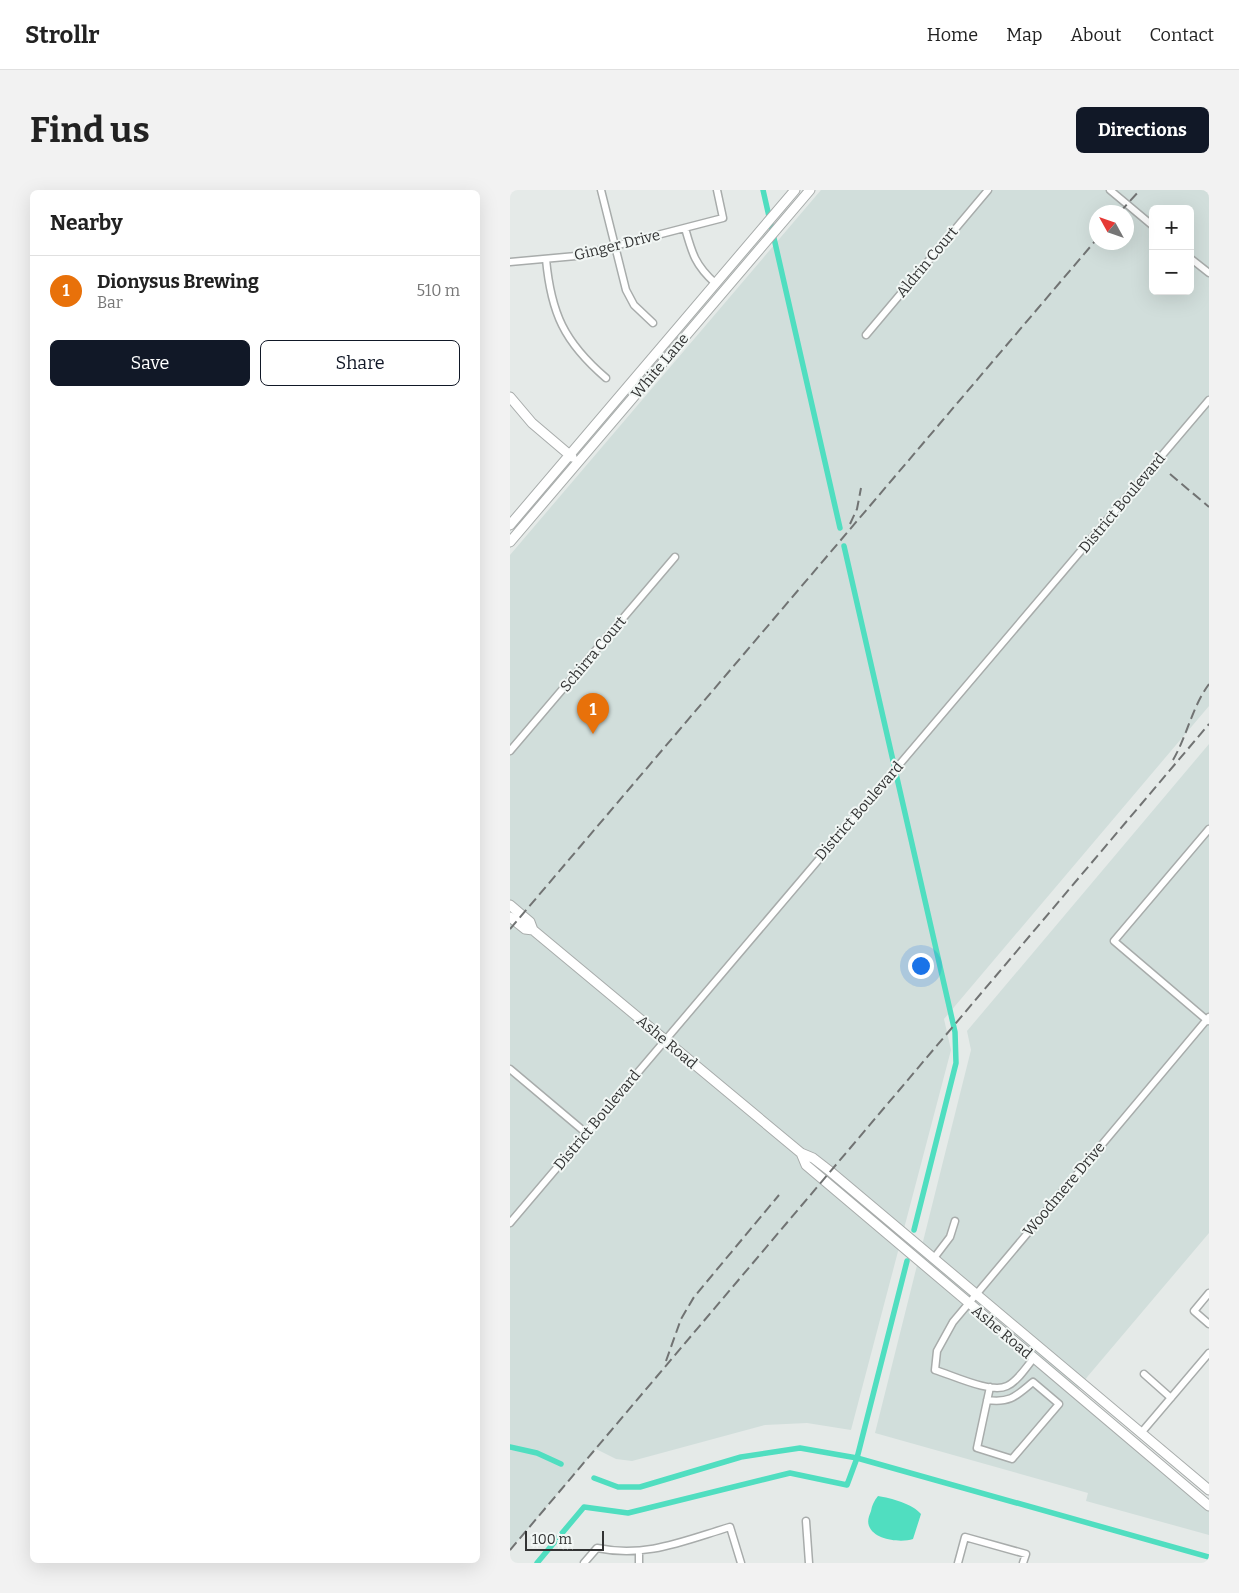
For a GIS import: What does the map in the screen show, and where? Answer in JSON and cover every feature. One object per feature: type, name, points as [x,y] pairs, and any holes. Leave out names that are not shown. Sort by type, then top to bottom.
[{"type":"street","points":[[601,190],[630,298],[653,323]]},
{"type":"street","name":"Ginger Drive","points":[[510,262],[576,256],[723,218],[716,190]]},
{"type":"street","points":[[789,215],[798,195],[796,190]]},
{"type":"street","name":"White Lane","points":[[510,525],[796,190]]},
{"type":"street","name":"White Lane","points":[[510,542],[810,190]]},
{"type":"street","name":"Aldrin Court","points":[[866,335],[988,190]]},
{"type":"street","points":[[1110,190],[1149,223]]},
{"type":"street","points":[[685,228],[695,260],[704,273],[715,283],[716,292],[693,326]]},
{"type":"street","points":[[546,259],[550,294],[564,330],[579,352],[606,378]]},
{"type":"street","points":[[1194,261],[1209,273]]},
{"type":"street","points":[[510,397],[532,423],[578,461]]},
{"type":"street","name":"District Boulevard","points":[[510,1223],[1209,400]]},
{"type":"street","name":"Schirra Court","points":[[510,751],[675,557]]},
{"type":"street","points":[[1208,1020],[1114,941],[1209,829]]},
{"type":"street","name":"Ashe Road","points":[[510,906],[530,922],[533,930],[664,1040],[801,1153],[813,1158],[908,1236],[1209,1490]]},
{"type":"street","name":"Ashe Road","points":[[510,917],[525,929],[533,930]]},
{"type":"street","name":"Woodmere Drive","points":[[990,1387],[935,1370],[938,1351],[953,1322],[1208,1020]]},
{"type":"street","points":[[510,1069],[586,1133]]},
{"type":"street","name":"Ashe Road","points":[[801,1153],[806,1165],[1209,1506]]},
{"type":"street","points":[[934,1258],[950,1237],[955,1221]]},
{"type":"street","points":[[1209,1293],[1194,1311],[1209,1324]]},
{"type":"street","points":[[1090,1405],[1102,1410],[1130,1432],[1141,1433],[1209,1353]]},
{"type":"street","points":[[988,1400],[999,1402],[1012,1399],[1033,1382],[1059,1404],[1012,1459],[977,1448],[990,1387],[998,1389],[1007,1386],[1013,1382],[1034,1358],[1039,1357],[1067,1377],[1080,1381]]},
{"type":"street","points":[[1144,1374],[1171,1398]]},
{"type":"street","points":[[806,1521],[809,1563]]},
{"type":"street","points":[[584,1563],[597,1548],[612,1551],[638,1552],[660,1548],[730,1527],[741,1563]]},
{"type":"street","points":[[958,1563],[965,1537],[1026,1554],[1023,1563]]},
{"type":"street","points":[[638,1552],[639,1563]]},
{"type":"shaded area","points":[[821,190],[1209,190],[1209,706],[944,1019],[951,1050],[851,1430],[807,1423],[765,1425],[632,1461],[616,1459],[596,1449],[510,1550],[510,555]]},
{"type":"shaded area","points":[[1209,744],[1209,1233],[1078,1389],[1209,1511],[1209,1535],[1086,1501],[1088,1493],[875,1433],[971,1050],[967,1031]]},
{"type":"shaded area","points":[[878,1496],[907,1504],[921,1514],[913,1539],[902,1541],[888,1539],[872,1531],[868,1524],[868,1518],[874,1501]]},
{"type":"waterway","points":[[763,190],[840,528]]},
{"type":"waterway","points":[[844,546],[955,1032],[956,1063],[914,1230]]},
{"type":"waterway","points":[[537,1563],[584,1507],[628,1513],[790,1473],[847,1485],[857,1458],[907,1261]]},
{"type":"waterway","points":[[510,1447],[537,1453],[561,1464]]},
{"type":"waterway","points":[[594,1478],[618,1487],[640,1487],[741,1457],[800,1448],[857,1458],[1209,1557]]},
{"type":"railway","points":[[1126,205],[1140,190]]},
{"type":"railway","points":[[510,929],[1089,248]]},
{"type":"railway","points":[[1170,474],[1209,507]]},
{"type":"railway","points":[[850,524],[857,509],[861,488]]},
{"type":"railway","points":[[1173,760],[1198,702],[1209,684]]},
{"type":"railway","points":[[510,1550],[1209,724]]},
{"type":"railway","points":[[666,1361],[681,1319],[694,1297],[779,1195]]},
{"type":"place","name":"Dionysus Brewing","points":[[593,734]]}]
